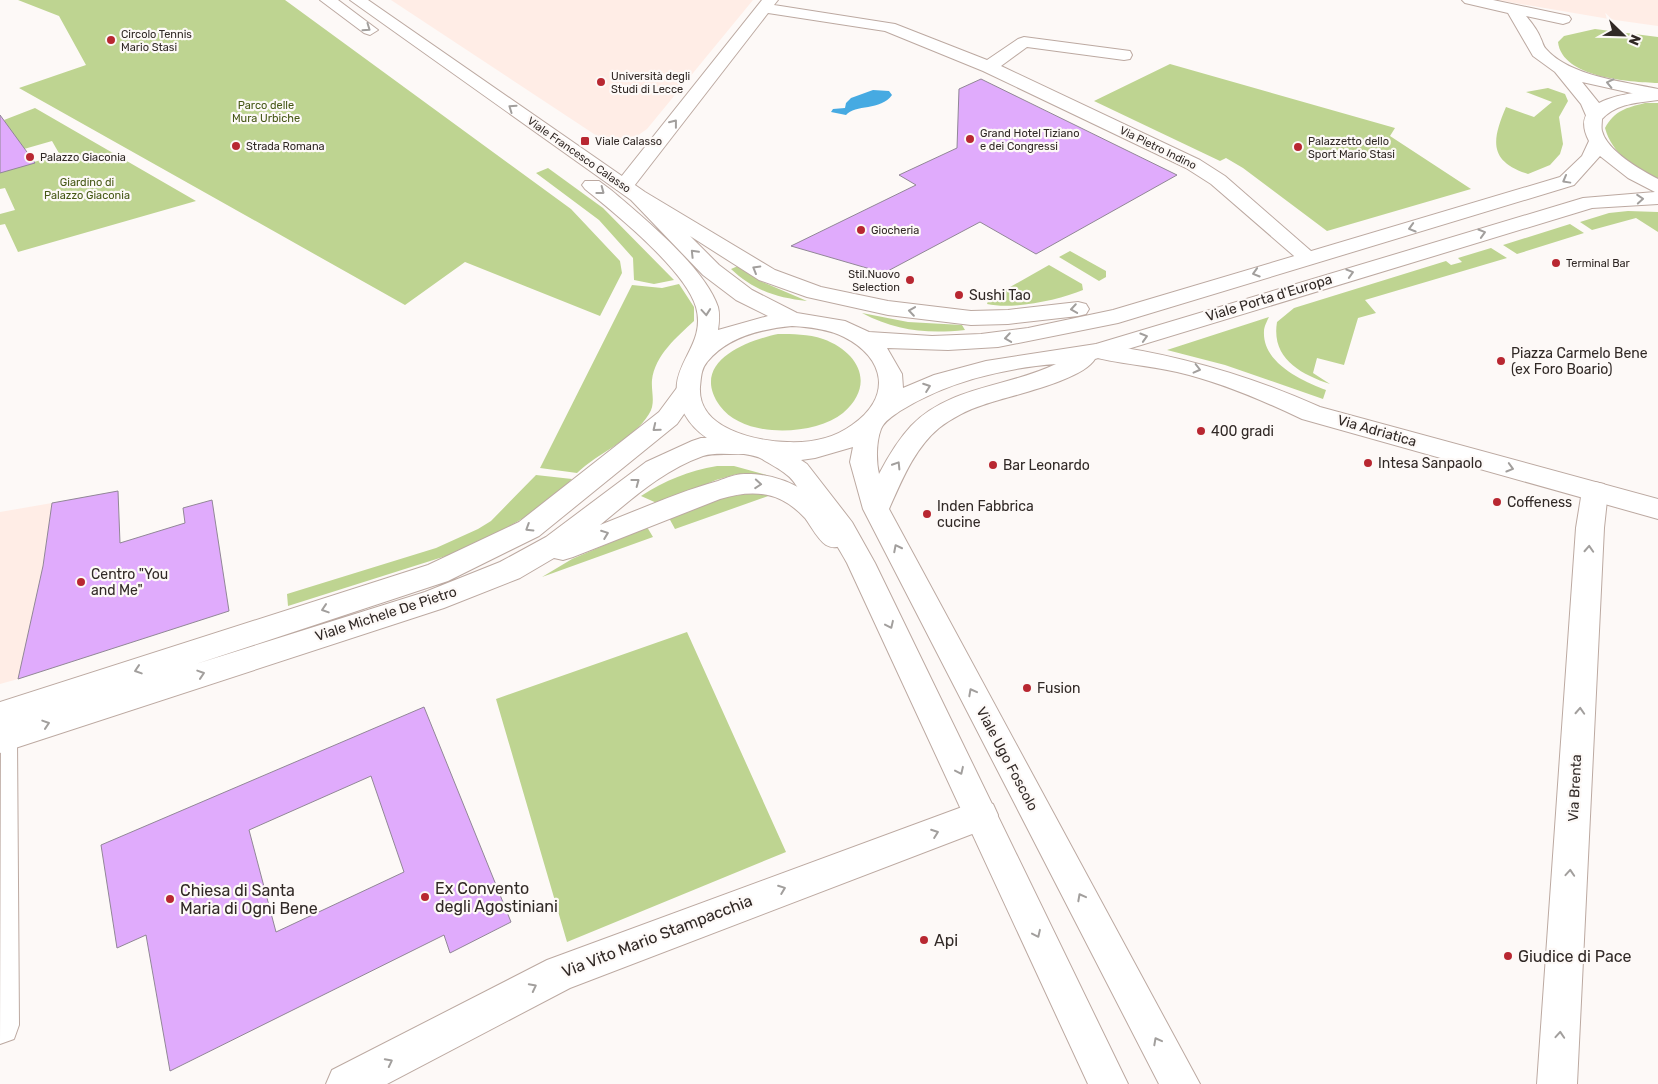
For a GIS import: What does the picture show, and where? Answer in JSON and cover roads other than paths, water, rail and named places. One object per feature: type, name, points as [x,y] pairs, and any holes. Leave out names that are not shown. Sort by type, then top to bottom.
[{"type":"main road","points":[[328,0],[383,39]]},
{"type":"main road","name":"Viale Francesco Calasso","points":[[358,0],[631,191],[711,270],[744,295],[792,319]]},
{"type":"main road","points":[[1470,0],[1563,19],[1533,37]]},
{"type":"main road","points":[[767,4],[631,191],[767,275],[814,292],[888,308],[971,318],[1053,312],[1191,293]]},
{"type":"main road","name":"Via Pietro Indino","points":[[767,4],[888,27],[989,67],[1192,164],[1218,180],[1308,258]]},
{"type":"main road","points":[[1514,9],[1533,37],[1534,45],[1539,53],[1562,69],[1590,103],[1594,116],[1591,129],[1596,143],[1621,166],[1658,187]]},
{"type":"main road","points":[[989,67],[1024,42],[1124,55]]},
{"type":"main road","points":[[1562,69],[1603,82],[1658,94]]},
{"type":"main road","points":[[1594,116],[1610,104],[1634,97],[1658,94]]},
{"type":"main road","name":"Viale Porta d'Europa","points":[[865,340],[935,343],[1000,340],[1044,333],[1118,316],[1567,182],[1590,158],[1596,143]]},
{"type":"main road","name":"Viale Francesco Calasso","points":[[545,152],[617,204],[647,232],[700,293],[707,308],[702,354]]},
{"type":"main road","name":"Viale Porta d'Europa","points":[[877,418],[920,389],[962,374],[1024,360],[1098,351],[1580,204],[1658,198]]},
{"type":"main road","points":[[827,323],[840,297]]},
{"type":"main road","points":[[792,319],[827,323],[848,330],[865,340],[878,351],[890,372],[890,395],[877,418],[849,438],[824,448],[795,452],[758,448],[728,440],[706,424],[692,405],[688,391],[691,372],[702,354],[715,342],[731,332],[764,322],[792,319]]},
{"type":"main road","points":[[876,509],[892,474],[913,440],[931,421],[964,403],[1052,375],[1098,351]]},
{"type":"main road","name":"Via Adriatica","points":[[1098,351],[1137,355],[1211,372],[1272,394],[1311,413],[1658,509]]},
{"type":"main road","name":"Viale Michele De Pietro","points":[[0,731],[438,573],[485,552],[529,529],[559,507],[668,418],[688,391]]},
{"type":"main road","name":"Viale Ugo Foscolo","points":[[877,418],[863,462],[876,509],[1180,1084]]},
{"type":"main road","name":"Viale Michele De Pietro","points":[[0,731],[434,600],[510,570],[556,544],[655,468],[700,447],[758,448]]},
{"type":"main road","points":[[758,448],[798,470],[820,496],[842,529],[870,580],[1108,1084]]},
{"type":"main road","points":[[510,570],[712,492],[742,483],[768,485],[788,492],[814,510],[870,580]]},
{"type":"main road","name":"Via Brenta","points":[[1557,1084],[1590,528],[1595,491]]},
{"type":"main road","points":[[0,731],[0,1025]]},
{"type":"main road","name":"Via Vito Mario Stampacchia","points":[[346,1084],[560,972],[981,815]]},
{"type":"water","points":[[873,90],[889,91],[892,95],[881,103],[855,109],[846,115],[831,112],[833,109],[845,108],[846,103],[851,98]]},
{"type":"place","name":"Circolo Tennis Mario Stasi","points":[[111,40]]},
{"type":"place","name":"Università degli Studi di Lecce","points":[[601,82]]},
{"type":"place","name":"Grand Hotel Tiziano e dei Congressi","points":[[970,139]]},
{"type":"place","name":"Viale Calasso","points":[[585,141]]},
{"type":"place","name":"Strada Romana","points":[[236,146]]},
{"type":"place","name":"Palazzetto dello Sport Mario Stasi","points":[[1298,147]]},
{"type":"place","name":"Palazzo Giaconia","points":[[30,157]]},
{"type":"place","name":"Giocheria","points":[[861,230]]},
{"type":"place","name":"Terminal Bar","points":[[1556,263]]},
{"type":"place","name":"Stil.Nuovo Selection","points":[[910,280]]},
{"type":"place","name":"Sushi Tao","points":[[959,295]]},
{"type":"place","name":"Piazza Carmelo Bene (ex Foro Boario)","points":[[1501,361]]},
{"type":"place","name":"400 gradi","points":[[1201,431]]},
{"type":"place","name":"Intesa Sanpaolo","points":[[1368,463]]},
{"type":"place","name":"Bar Leonardo","points":[[993,465]]},
{"type":"place","name":"Coffeness","points":[[1497,502]]},
{"type":"place","name":"Inden Fabbrica cucine","points":[[927,514]]},
{"type":"place","name":"Centro \"You and Me\"","points":[[81,582]]},
{"type":"place","name":"Fusion","points":[[1027,688]]},
{"type":"place","name":"Ex Convento degli Agostiniani","points":[[425,897]]},
{"type":"place","name":"Chiesa di Santa Maria di Ogni Bene","points":[[170,899]]},
{"type":"place","name":"Api","points":[[924,940]]},
{"type":"place","name":"Giudice di Pace","points":[[1508,956]]},
{"type":"park label","name":"Parco delle Mura Urbiche","points":[[266,111]]},
{"type":"park label","name":"Giardino di Palazzo Giaconia","points":[[87,188]]}]
